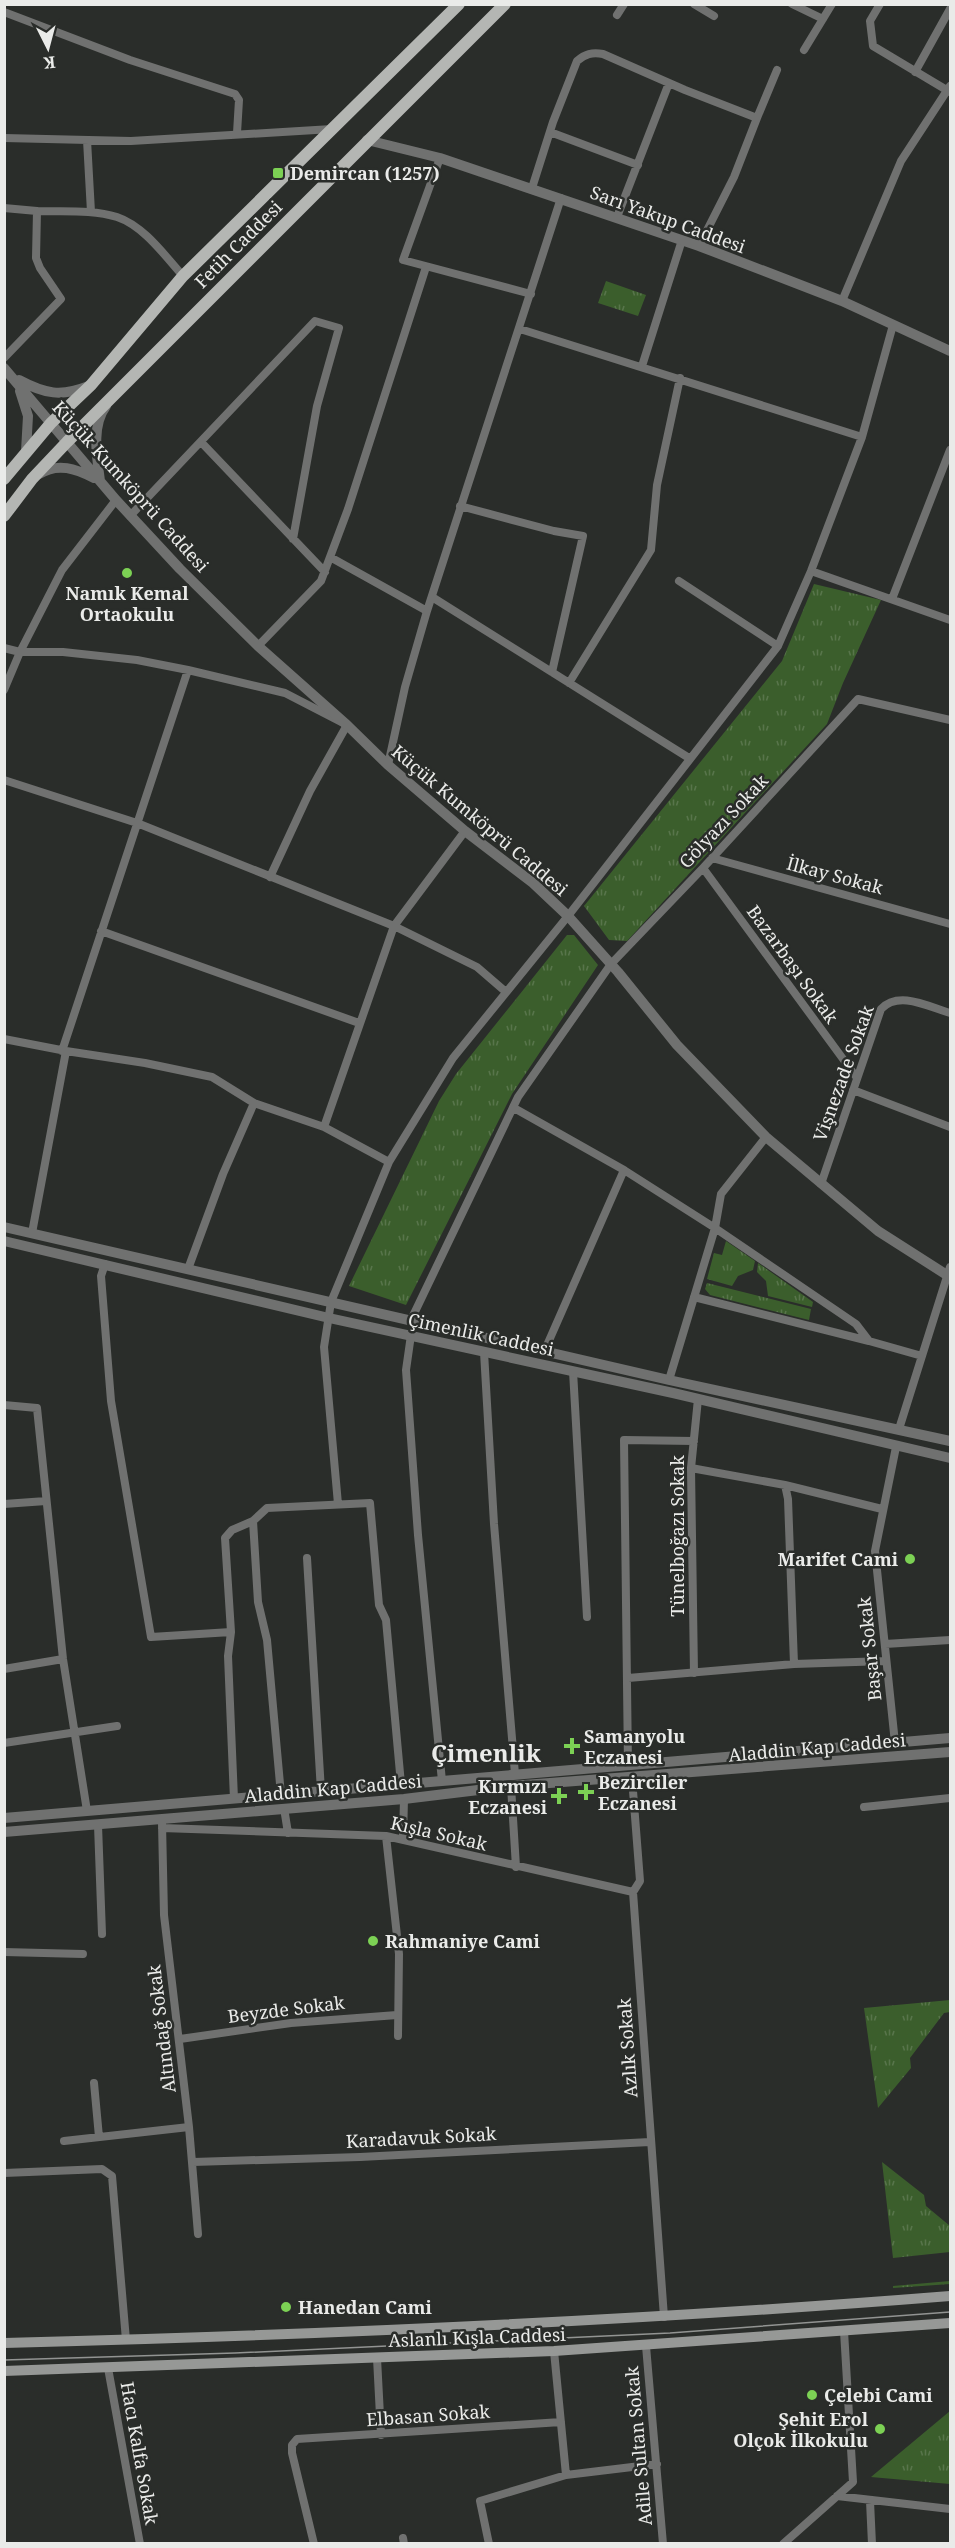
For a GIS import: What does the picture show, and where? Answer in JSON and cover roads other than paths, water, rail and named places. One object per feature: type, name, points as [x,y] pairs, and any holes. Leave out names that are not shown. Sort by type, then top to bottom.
[{"type":"main road","name":"Fetih Caddesi","points":[[4,479],[51,423],[90,385],[183,276],[459,4]]},
{"type":"main road","name":"Fetih Caddesi","points":[[4,516],[32,479],[67,442],[505,4]]},
{"type":"main road","name":"Aslanlı Kışla Caddesi","points":[[4,2343],[291,2336],[664,2317],[951,2296]]},
{"type":"main road","name":"Aslanlı Kışla Caddesi","points":[[4,2371],[554,2351],[951,2323]]},
{"type":"street","points":[[617,15],[624,4]]},
{"type":"street","points":[[694,4],[714,16]]},
{"type":"street","points":[[792,4],[823,19]]},
{"type":"street","points":[[804,50],[832,4]]},
{"type":"street","points":[[842,301],[901,161],[950,90],[873,46],[870,21],[880,4]]},
{"type":"street","points":[[915,72],[951,9]]},
{"type":"street","points":[[4,12],[130,60],[235,94],[239,99],[237,133]]},
{"type":"street","points":[[532,188],[577,61],[584,55],[595,52],[603,54],[757,118]]},
{"type":"street","points":[[699,246],[734,177],[777,70]]},
{"type":"street","points":[[617,217],[669,83]]},
{"type":"street","points":[[4,138],[131,141],[332,129]]},
{"type":"street","points":[[550,132],[638,165]]},
{"type":"street","points":[[87,140],[91,212]]},
{"type":"street","name":"Sarı Yakup Caddesi","points":[[367,140],[440,158],[699,246],[842,301],[951,351]]},
{"type":"street","points":[[440,158],[403,260],[531,294]]},
{"type":"street","points":[[388,765],[405,687],[427,611],[561,198]]},
{"type":"street","points":[[4,208],[91,212],[120,218],[147,236],[183,276]]},
{"type":"street","points":[[4,358],[61,299],[36,258],[38,211]]},
{"type":"street","points":[[642,366],[682,240]]},
{"type":"street","points":[[258,646],[321,581],[325,573],[426,267]]},
{"type":"street","points":[[130,516],[315,321],[339,328],[317,406],[292,539]]},
{"type":"street","points":[[338,1504],[324,1347],[331,1302],[388,1162],[453,1058],[778,646],[811,571],[862,437],[893,325]]},
{"type":"street","points":[[520,329],[862,437]]},
{"type":"street","name":"Küçük Kumköprü Caddesi","points":[[4,368],[130,516],[258,646],[347,725],[388,765],[465,831],[533,883],[567,916],[611,964],[678,1045],[766,1137],[878,1231],[949,1273]]},
{"type":"street","points":[[13,378],[50,393],[71,393],[90,385]]},
{"type":"street","points":[[13,378],[24,397],[28,417],[26,451]]},
{"type":"street","points":[[569,683],[651,550],[657,485],[680,378]]},
{"type":"street","points":[[100,481],[97,434],[100,414],[119,389]]},
{"type":"street","points":[[201,442],[325,573]]},
{"type":"street","points":[[892,599],[951,450]]},
{"type":"street","points":[[32,479],[46,470],[63,467],[80,470],[100,481]]},
{"type":"street","points":[[4,690],[20,652],[62,570],[116,500]]},
{"type":"street","points":[[460,506],[554,531],[583,536],[552,672]]},
{"type":"street","points":[[330,557],[427,611]]},
{"type":"street","points":[[811,571],[951,620]]},
{"type":"street","points":[[679,581],[778,646]]},
{"type":"street","points":[[432,597],[689,758]]},
{"type":"street","points":[[4,648],[20,652],[63,652],[137,660],[188,670],[285,693],[347,725],[310,791],[270,877]]},
{"type":"street","points":[[32,1233],[64,1051],[101,931],[188,670]]},
{"type":"street","name":"Gölyazı Sokak","points":[[411,1320],[513,1108],[611,964],[703,868],[858,699],[951,720]]},
{"type":"street","points":[[4,780],[137,823],[394,926],[477,967],[506,992]]},
{"type":"street","points":[[324,1127],[394,926],[465,831]]},
{"type":"street","name":"İlkay Sokak","points":[[712,858],[951,924]]},
{"type":"street","name":"Bazarbaşı Sokak","points":[[703,868],[856,1078]]},
{"type":"street","points":[[101,931],[359,1023]]},
{"type":"street","name":"Vişnezade Sokak","points":[[821,1184],[881,1009],[887,1002],[903,999],[951,1013]]},
{"type":"street","points":[[4,1039],[212,1077],[254,1103],[324,1127],[388,1162]]},
{"type":"street","points":[[853,1090],[951,1127]]},
{"type":"street","points":[[188,1269],[223,1174],[254,1103]]},
{"type":"street","points":[[513,1108],[624,1170],[715,1228],[856,1324],[869,1341]]},
{"type":"street","points":[[669,1380],[715,1228],[721,1194],[766,1137]]},
{"type":"street","points":[[544,1352],[624,1170]]},
{"type":"street","name":"Çimenlik Caddesi","points":[[4,1227],[544,1352],[951,1441]]},
{"type":"street","name":"Çimenlik Caddesi","points":[[4,1241],[329,1318],[698,1399],[951,1458]]},
{"type":"street","points":[[105,1264],[101,1276],[111,1401],[152,1637],[231,1632]]},
{"type":"street","points":[[899,1429],[949,1273]]},
{"type":"street","points":[[694,1297],[922,1356]]},
{"type":"street","points":[[411,1335],[406,1370],[418,1535],[442,1781]]},
{"type":"street","points":[[484,1352],[494,1524],[515,1774]]},
{"type":"street","points":[[573,1371],[587,1617]]},
{"type":"street","name":"Tünelboğazı Sokak","points":[[694,1673],[691,1468],[698,1399]]},
{"type":"street","points":[[4,1405],[37,1408],[63,1659],[87,1811]]},
{"type":"street","points":[[628,1765],[624,1440],[694,1441]]},
{"type":"street","name":"Başar Sokak","points":[[896,1447],[875,1551],[896,1743]]},
{"type":"street","points":[[691,1468],[785,1485],[882,1509]]},
{"type":"street","points":[[785,1485],[788,1499],[794,1664]]},
{"type":"street","points":[[4,1504],[46,1501]]},
{"type":"street","points":[[234,1799],[228,1656],[231,1632],[225,1538],[232,1530],[253,1521],[267,1508],[370,1503],[379,1605],[386,1620],[401,1784]]},
{"type":"street","points":[[253,1521],[258,1602],[267,1640],[280,1795]]},
{"type":"street","points":[[307,1558],[321,1791]]},
{"type":"street","points":[[885,1644],[951,1640]]},
{"type":"street","points":[[4,1669],[63,1659]]},
{"type":"street","points":[[628,1678],[794,1664],[886,1661]]},
{"type":"street","points":[[4,1743],[117,1726]]},
{"type":"street","name":"Aladdin Kap Caddesi","points":[[4,1818],[951,1738]]},
{"type":"street","points":[[895,1757],[896,1743]]},
{"type":"street","name":"Aladdin Kap Caddesi","points":[[4,1832],[98,1825],[162,1824],[284,1808],[404,1799],[511,1786],[951,1752]]},
{"type":"street","name":"Azlık Sokak","points":[[632,1778],[640,1881],[633,1892],[664,2317]]},
{"type":"street","points":[[511,1786],[516,1867]]},
{"type":"street","points":[[864,1807],[951,1798]]},
{"type":"street","points":[[403,1839],[404,1799]]},
{"type":"street","points":[[284,1808],[288,1833]]},
{"type":"street","name":"Kışla Sokak","points":[[162,1824],[288,1833],[386,1836],[633,1892]]},
{"type":"street","name":"Altındağ Sokak","points":[[162,1824],[164,1915],[180,2039],[198,2234]]},
{"type":"street","points":[[98,1825],[102,1934]]},
{"type":"street","points":[[386,1836],[399,1954],[398,2036]]},
{"type":"street","points":[[4,1952],[84,1954]]},
{"type":"street","name":"Beyzde Sokak","points":[[180,2039],[291,2023],[397,2015]]},
{"type":"street","points":[[94,2083],[99,2136]]},
{"type":"street","points":[[64,2140],[189,2127]]},
{"type":"street","name":"Karadavuk Sokak","points":[[193,2162],[360,2157],[650,2142]]},
{"type":"street","points":[[4,2173],[102,2169],[112,2176],[126,2340]]},
{"type":"street","points":[[783,2544],[853,2482],[844,2331]]},
{"type":"street","name":"Adile Sultan Sokak","points":[[646,2346],[663,2544]]},
{"type":"street","points":[[554,2351],[566,2475]]},
{"type":"street","points":[[377,2358],[381,2435]]},
{"type":"street","name":"Hacı Kalfa Sokak","points":[[108,2368],[140,2544]]},
{"type":"street","name":"Elbasan Sokak","points":[[314,2544],[292,2453],[292,2445],[297,2439],[561,2422]]},
{"type":"street","points":[[489,2544],[480,2501],[566,2475],[657,2464]]},
{"type":"street","points":[[837,2496],[951,2509]]},
{"type":"street","points":[[870,2501],[872,2544]]},
{"type":"tram line","points":[[4,2360],[235,2353],[670,2333],[950,2312]]},
{"type":"place","name":"Demircan (1257)","points":[[278,173]]},
{"type":"place","name":"Namık Kemal Ortaokulu","points":[[127,573]]},
{"type":"place","name":"Marifet Cami","points":[[910,1559]]},
{"type":"place","name":"Samanyolu Eczanesi","points":[[572,1746]]},
{"type":"place","name":"Bezirciler Eczanesi","points":[[586,1792]]},
{"type":"place","name":"Kırmızı Eczanesi","points":[[559,1796]]},
{"type":"place","name":"Rahmaniye Cami","points":[[373,1941]]},
{"type":"place","name":"Hanedan Cami","points":[[286,2307]]},
{"type":"place","name":"Çelebi Cami","points":[[812,2395]]},
{"type":"place","name":"Şehit Erol Olçok İlkokulu","points":[[880,2429]]},
{"type":"district","name":"Çimenlik","points":[[486,1752]]}]
